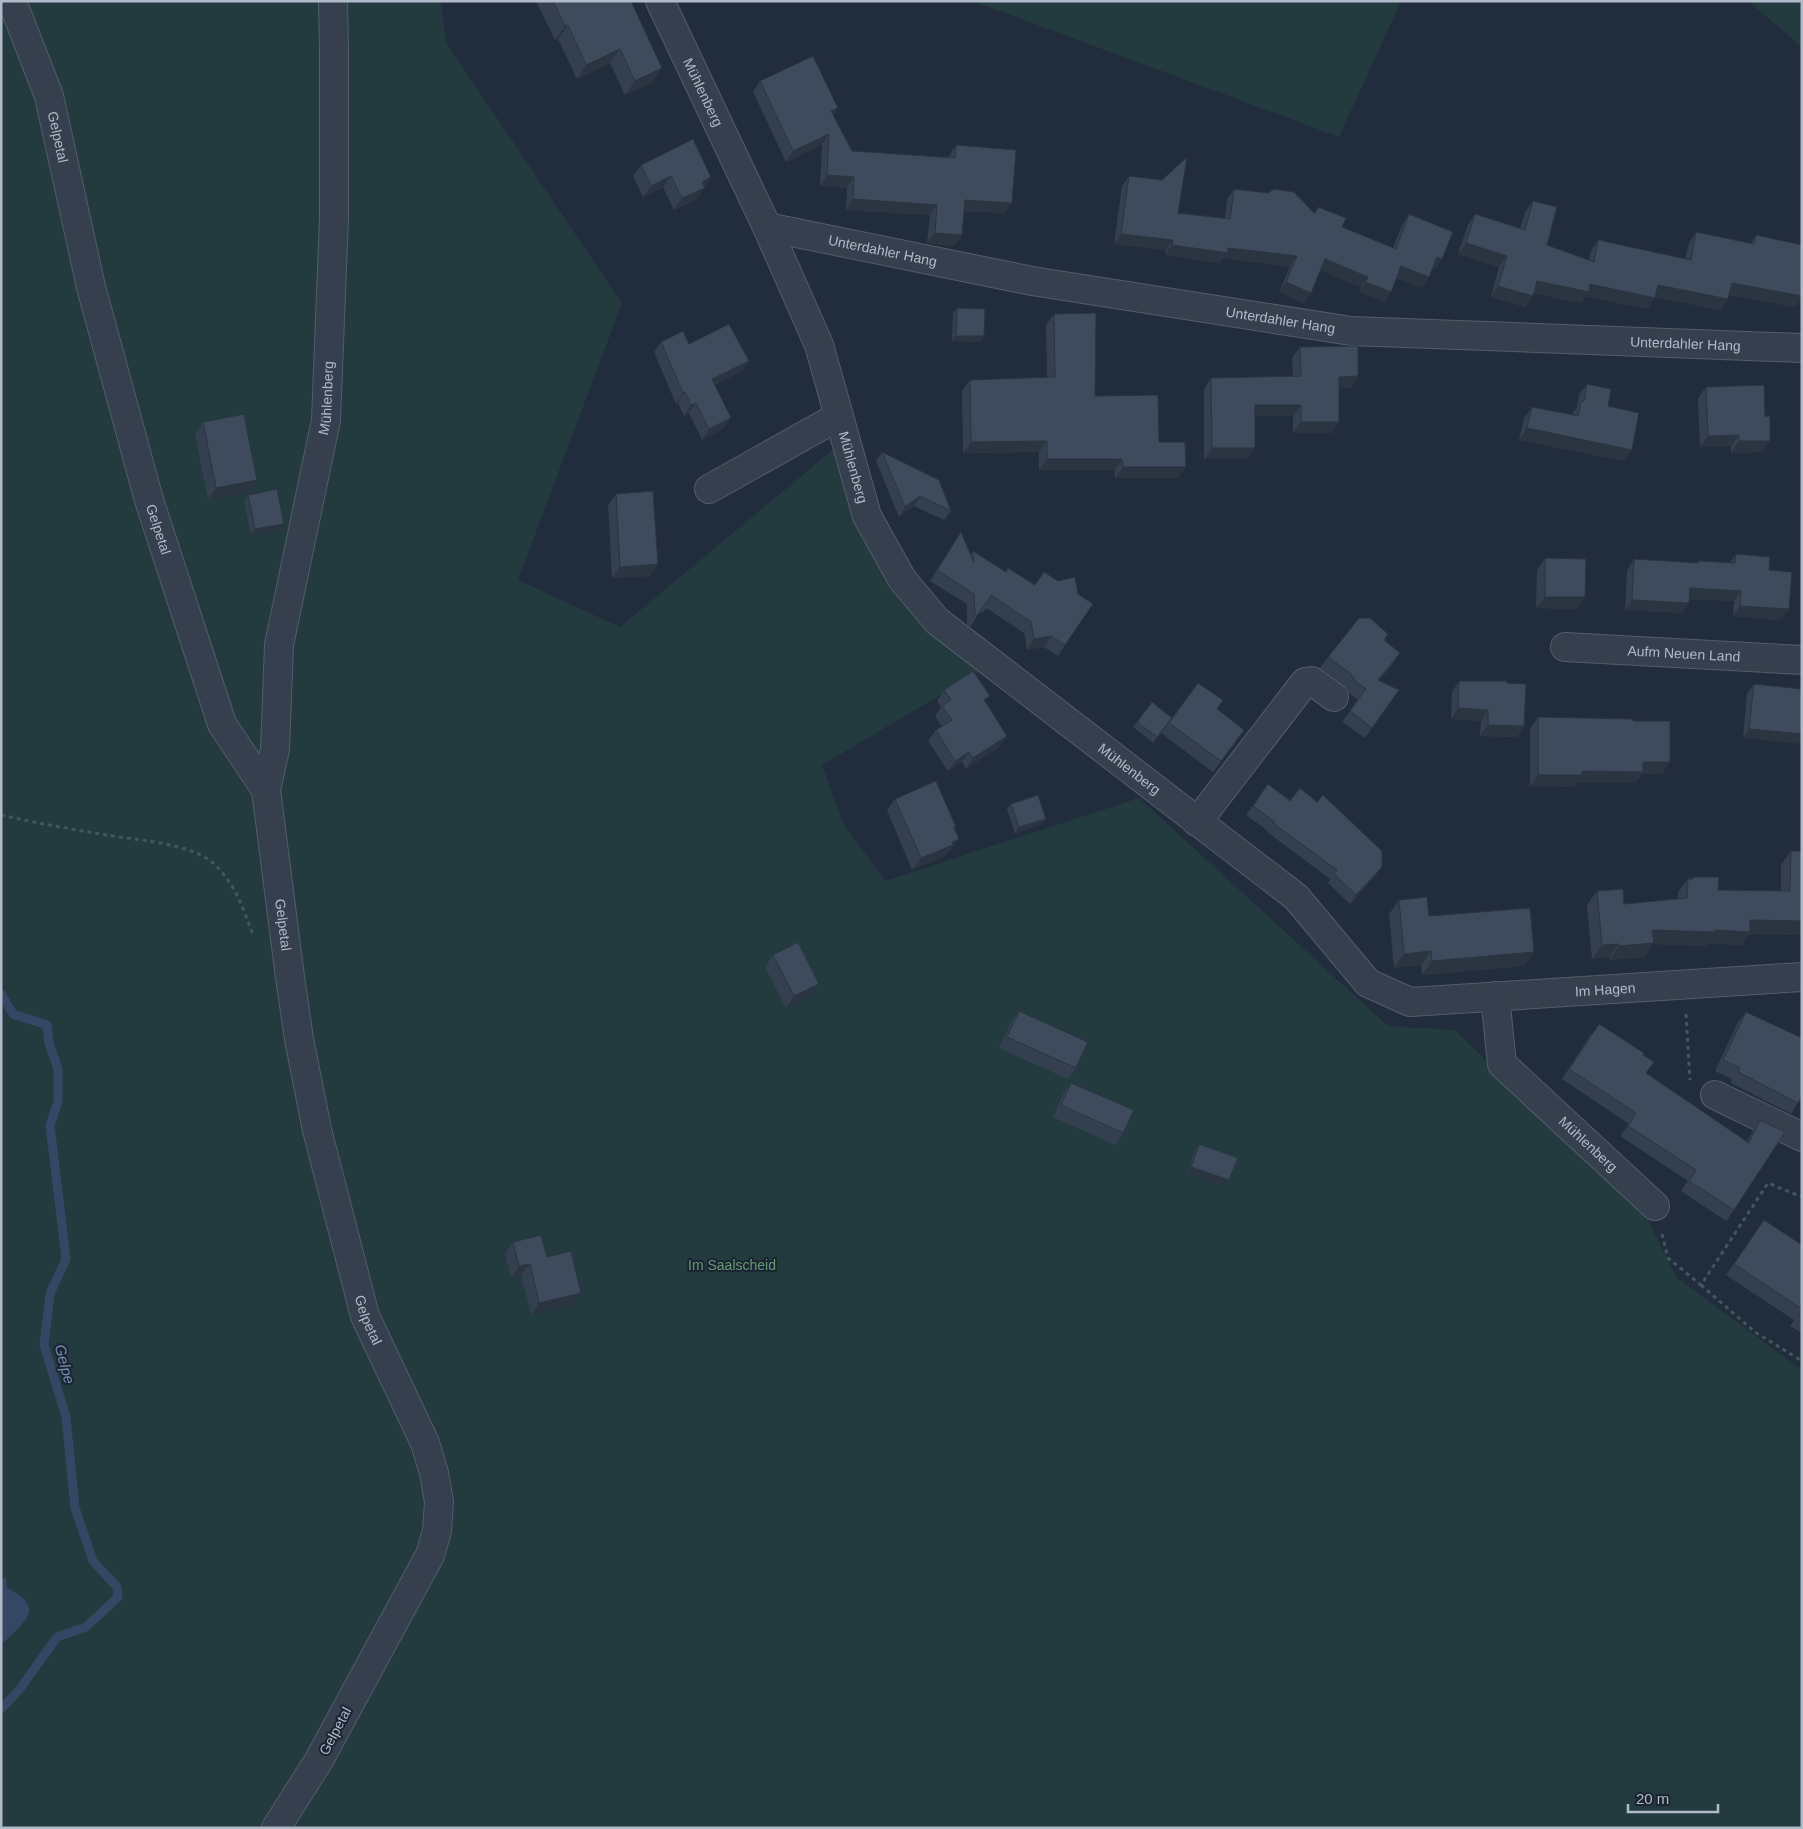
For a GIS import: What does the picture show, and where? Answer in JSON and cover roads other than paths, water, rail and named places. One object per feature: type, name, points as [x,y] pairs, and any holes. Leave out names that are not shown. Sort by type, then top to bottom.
[{"type":"street","name":"Gelpetal","points":[[12,1],[49,96],[91,287],[149,500],[222,724],[266,790],[299,1039],[320,1139],[365,1316],[425,1442],[434,1473],[439,1502],[437,1531],[430,1555],[319,1760],[276,1828]]},
{"type":"street","name":"Mühlenberg","points":[[266,790],[275,749],[279,645],[326,420],[334,218],[333,1]]},
{"type":"street","name":"Mühlenberg","points":[[660,1],[767,227],[819,345],[866,516],[902,579],[936,621],[1296,897],[1368,983],[1410,1002]]},
{"type":"street","name":"Unterdahler Hang","points":[[767,227],[1032,281],[1351,331],[1802,348]]},
{"type":"street","points":[[709,489],[839,416]]},
{"type":"street","name":"Aufm Neuen Land","points":[[1565,647],[1802,660]]},
{"type":"street","points":[[1197,822],[1305,682],[1312,681],[1334,697]]},
{"type":"street","name":"Im Hagen","points":[[1410,1002],[1802,977]]},
{"type":"street","name":"Mühlenberg","points":[[1495,996],[1502,1064],[1655,1206]]},
{"type":"street","points":[[1714,1095],[1802,1137]]},
{"type":"water","points":[[6,1577],[7,1588],[27,1602],[29,1609],[24,1622],[1,1645],[1,1580]]},
{"type":"waterway","name":"Gelpe","points":[[1,994],[13,1014],[47,1025],[49,1043],[58,1069],[58,1102],[50,1125],[66,1259],[50,1294],[44,1345],[66,1417],[75,1508],[93,1561],[117,1587],[118,1597],[86,1627],[57,1637],[19,1690],[1,1709]]},
{"type":"park label","name":"Im Saalscheid","points":[[732,1265]]}]
